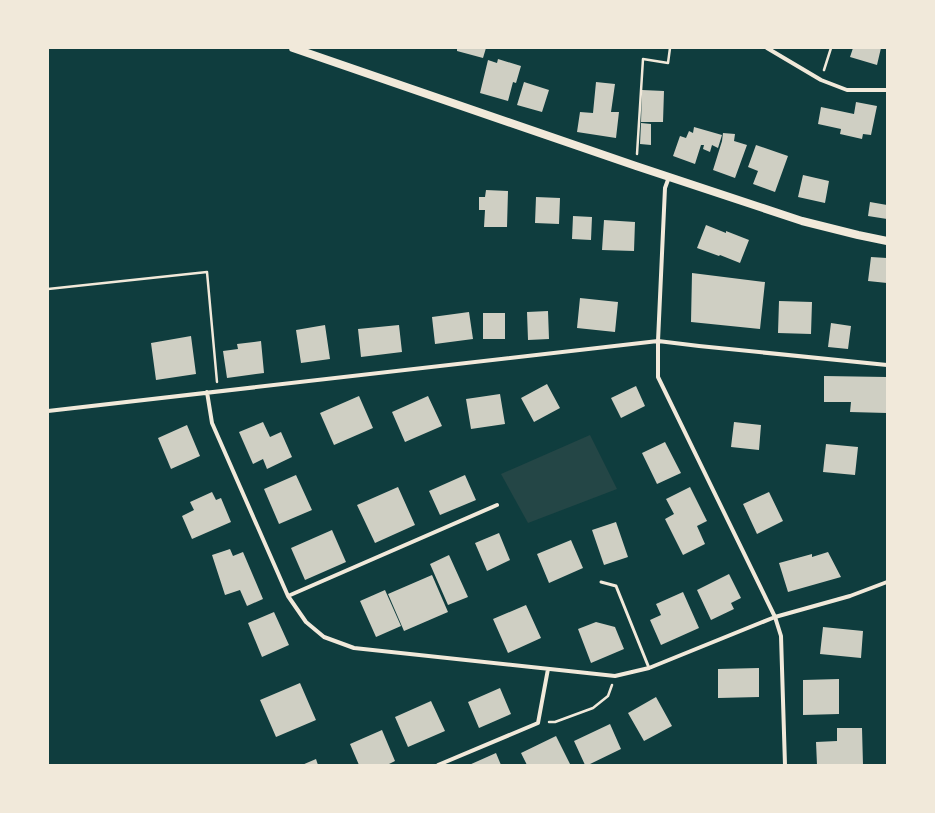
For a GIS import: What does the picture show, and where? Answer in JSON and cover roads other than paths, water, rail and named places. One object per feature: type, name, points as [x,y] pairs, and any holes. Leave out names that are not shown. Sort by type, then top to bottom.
[{"type":"main road","points":[[292,48],[636,166],[802,221],[887,241]]},
{"type":"street","points":[[768,48],[821,80],[847,90],[887,90]]},
{"type":"street","points":[[669,177],[665,188],[658,341],[658,377],[775,617],[781,636],[784,765]]},
{"type":"street","points":[[48,411],[658,341],[887,365]]},
{"type":"street","points":[[207,392],[212,423],[288,596],[306,622],[324,637],[354,648],[615,676],[649,668],[775,617],[850,596],[887,582]]},
{"type":"street","points":[[288,596],[497,505]]},
{"type":"street","points":[[438,765],[538,723],[548,669]]},
{"type":"lane","points":[[601,582],[616,586],[649,668]]}]
